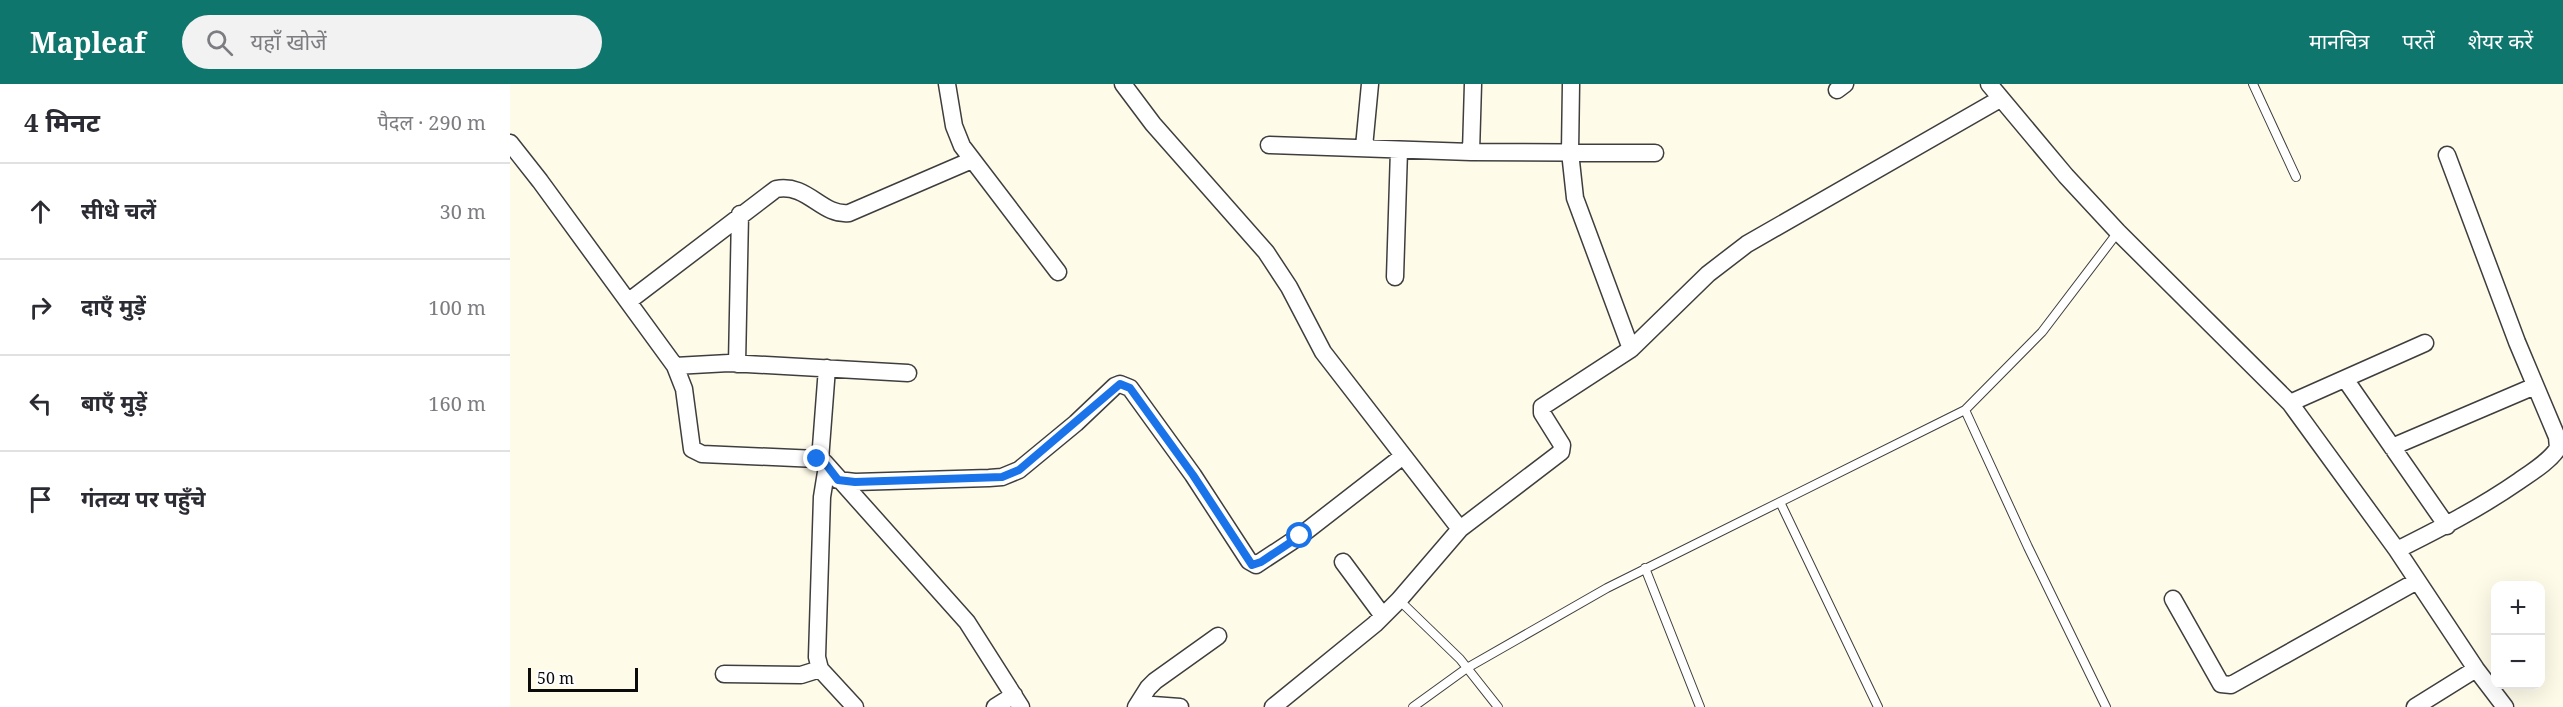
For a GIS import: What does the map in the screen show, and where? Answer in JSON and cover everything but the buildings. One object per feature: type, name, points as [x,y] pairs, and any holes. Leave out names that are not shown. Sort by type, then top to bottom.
[{"type":"street","points":[[947,84],[957,134],[972,160],[1058,272]]},
{"type":"street","points":[[1124,84],[1153,124],[1266,252],[1289,287],[1323,352],[1460,529]]},
{"type":"street","points":[[1364,147],[1370,84]]},
{"type":"street","points":[[1470,152],[1473,84]]},
{"type":"street","points":[[1571,84],[1570,152],[1578,205],[1630,349]]},
{"type":"street","points":[[1989,84],[2118,232],[2290,403],[2397,550],[2476,669],[2505,707]]},
{"type":"street","points":[[1274,707],[1399,600],[1460,529],[1563,449],[1542,413],[1542,407],[1630,349],[1708,274],[1747,244],[2000,99]]},
{"type":"street","points":[[510,143],[675,366],[684,388],[691,443],[697,453],[823,463],[967,622],[1018,701],[995,707]]},
{"type":"street","points":[[1269,145],[1470,152],[1655,153]]},
{"type":"street","points":[[1395,277],[1399,150]]},
{"type":"street","points":[[2397,550],[2446,526],[2499,495],[2555,453],[2558,442],[2447,155]]},
{"type":"street","points":[[629,301],[740,214],[776,189],[790,187],[834,211],[849,213],[972,160]]},
{"type":"street","points":[[737,364],[740,214]]},
{"type":"street","points":[[2290,403],[2425,343]]},
{"type":"street","points":[[675,366],[737,364],[908,373]]},
{"type":"street","points":[[827,368],[817,657],[820,669],[855,707]]},
{"type":"street","points":[[2344,379],[2446,526]]},
{"type":"street","points":[[838,480],[855,482],[1002,477],[1019,470],[1120,384],[1130,388],[1193,475],[1249,561],[1256,565],[1300,536],[1403,456]]},
{"type":"street","points":[[2392,447],[2535,386]]},
{"type":"street","points":[[1343,562],[1383,615]]},
{"type":"street","points":[[2172,598],[2218,679],[2226,686],[2231,686],[2417,581]]},
{"type":"street","points":[[1137,707],[1155,681],[1218,636]]},
{"type":"street","points":[[724,674],[801,675],[820,669]]},
{"type":"street","points":[[2415,707],[2476,669]]},
{"type":"street","points":[[1145,707],[1153,705],[1180,707]]},
{"type":"lane","points":[[2253,84],[2296,177]]},
{"type":"lane","points":[[1413,707],[1467,668],[1566,610],[1645,568],[1965,410],[2042,332],[2118,232]]},
{"type":"lane","points":[[1965,410],[2028,547],[2106,707]]},
{"type":"lane","points":[[1780,502],[1878,707]]},
{"type":"lane","points":[[1645,568],[1700,707]]},
{"type":"lane","points":[[1399,600],[1449,648],[1497,707]]},
{"type":"route","points":[[817,459],[825,463],[838,480],[855,482],[1002,477],[1019,470],[1120,384],[1130,388],[1193,475],[1252,565],[1261,562],[1300,536]]}]
